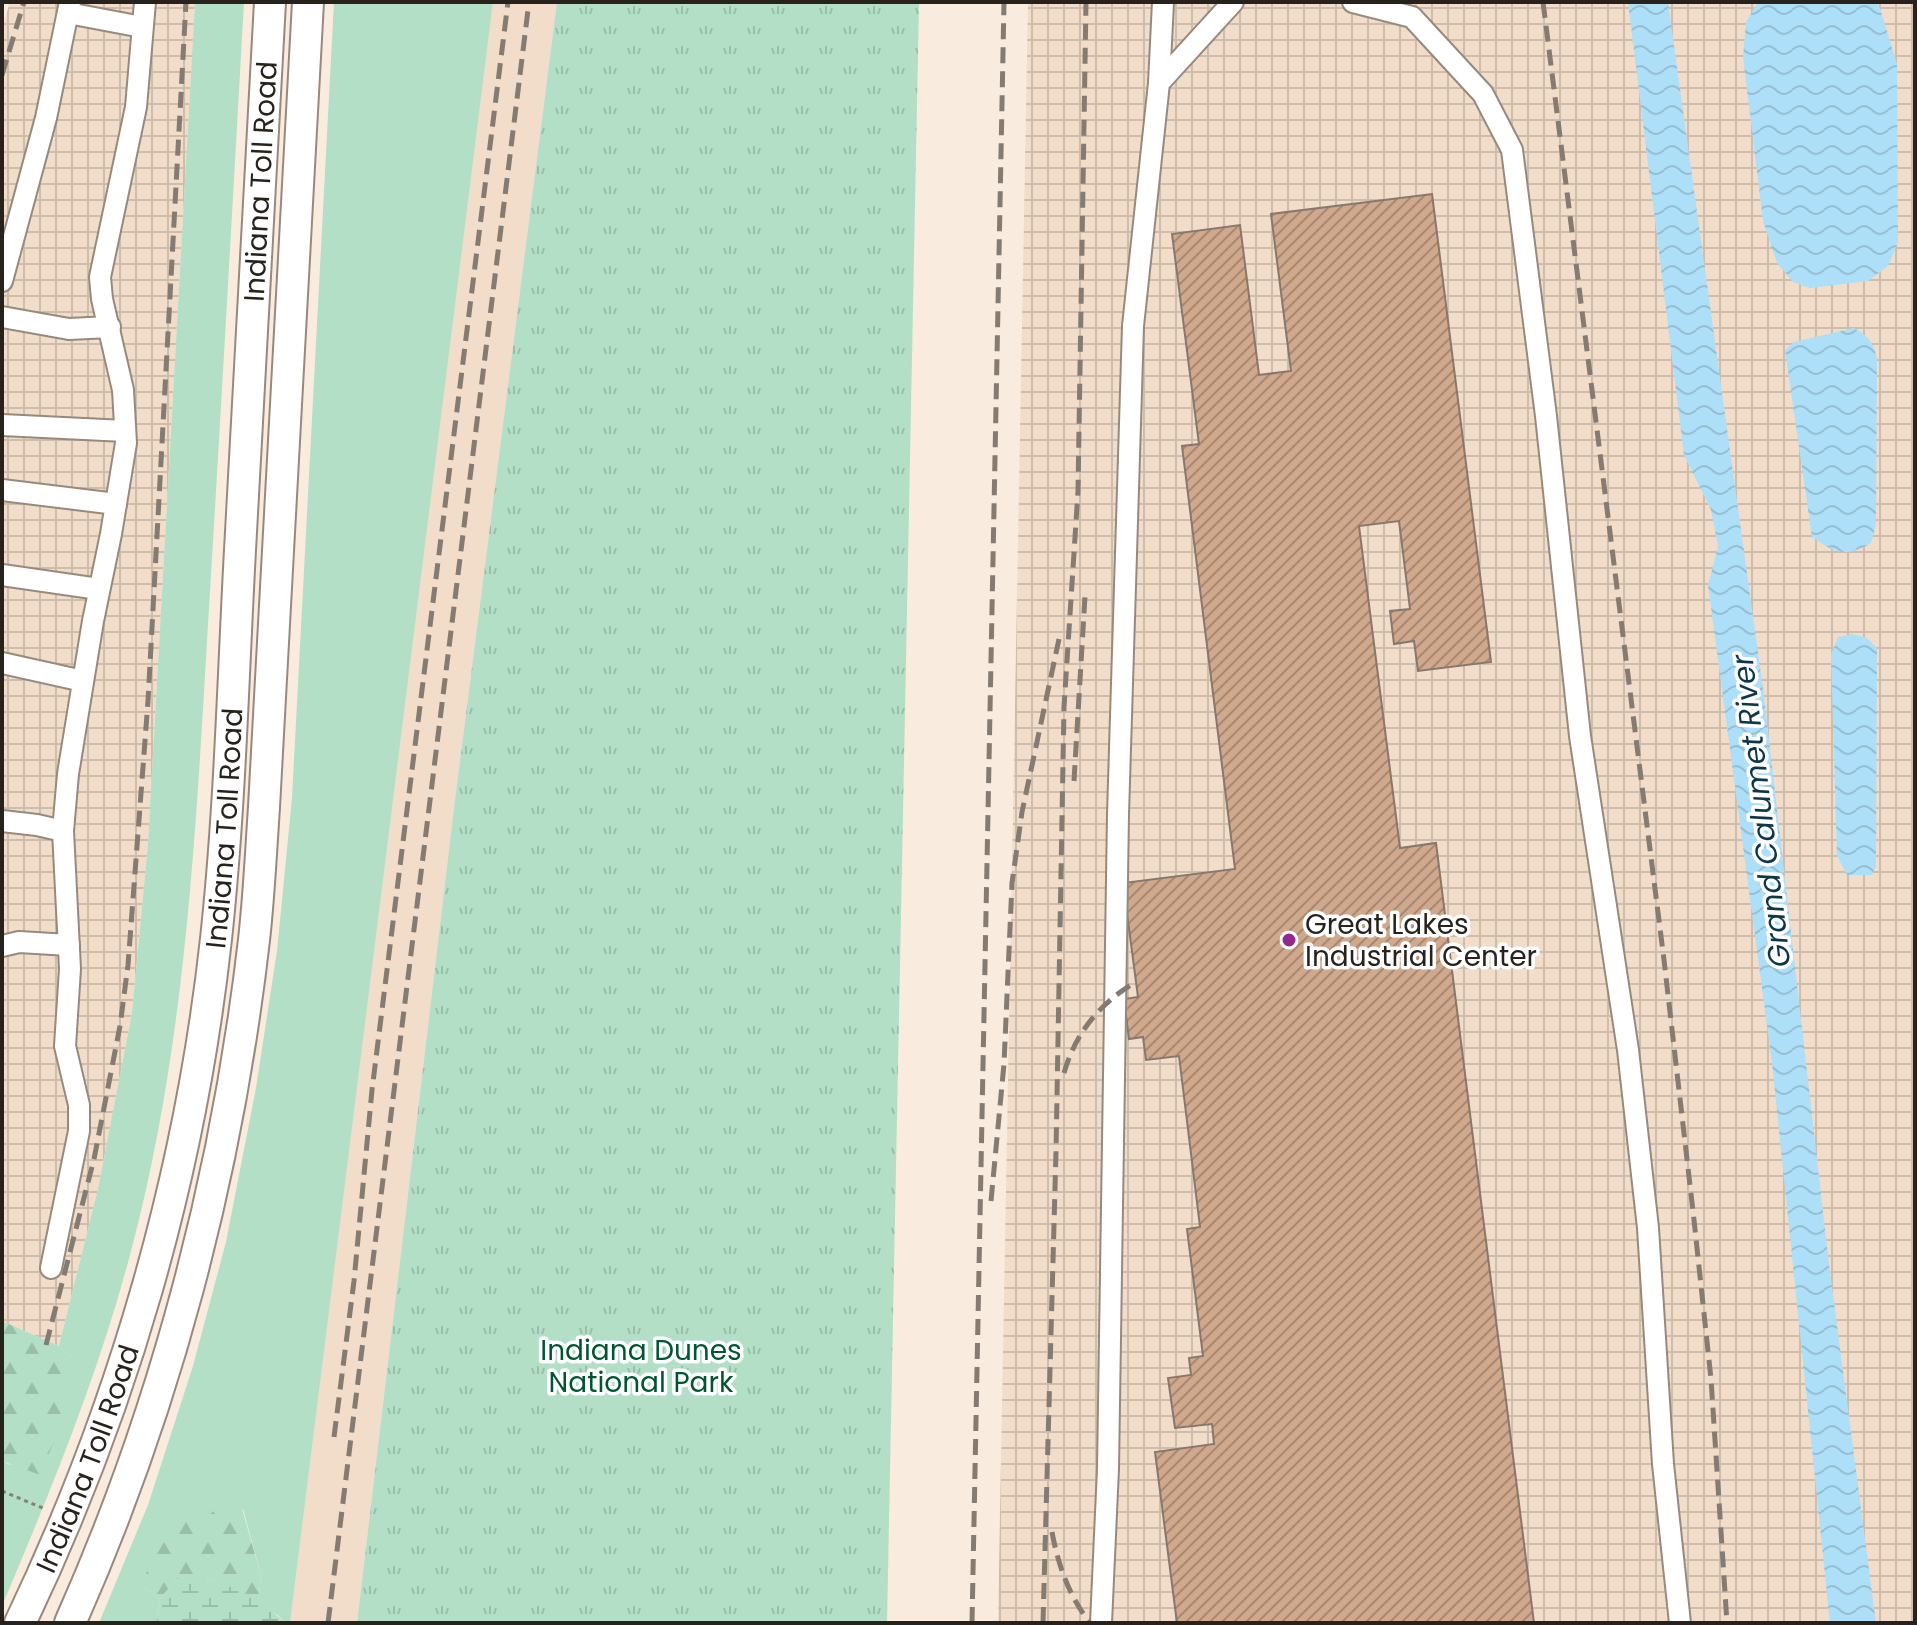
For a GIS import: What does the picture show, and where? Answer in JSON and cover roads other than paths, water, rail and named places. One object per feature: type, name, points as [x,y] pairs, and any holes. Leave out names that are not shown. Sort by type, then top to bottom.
[{"type":"highway","name":"Indiana Toll Road","points":[[20,1623],[67,1518],[109,1410],[174,1186],[197,1072],[216,939],[270,2]]},
{"type":"highway","name":"Indiana Toll Road","points":[[70,1623],[97,1561],[150,1417],[185,1302],[233,1078],[254,940],[308,2]]},
{"type":"lane","points":[[51,1268],[79,1131],[79,1105],[65,1046],[69,945],[63,831],[68,774],[126,443],[123,390],[102,299],[100,277],[136,107],[145,2]]},
{"type":"lane","points":[[1101,1623],[1109,1454],[1118,829],[1133,326],[1159,83],[1163,2]]},
{"type":"lane","points":[[1159,83],[1233,2]]},
{"type":"lane","points":[[1353,2],[1412,17],[1483,94],[1512,150],[1546,416],[1580,736],[1630,1065],[1648,1228],[1663,1464],[1680,1623]]},
{"type":"lane","points":[[2,281],[46,118],[69,8],[142,27]]},
{"type":"lane","points":[[2,317],[69,329],[110,327]]},
{"type":"lane","points":[[2,425],[125,431]]},
{"type":"lane","points":[[2,490],[116,504]]},
{"type":"lane","points":[[2,575],[99,589]]},
{"type":"lane","points":[[2,663],[83,681]]},
{"type":"lane","points":[[230,733],[268,735]]},
{"type":"lane","points":[[2,821],[63,831]]},
{"type":"lane","points":[[2,946],[19,942],[69,945]]},
{"type":"water","name":"Grand Calumet River","points":[[1628,2],[1668,2],[1764,696],[1829,1264],[1876,1623],[1830,1623],[1772,1063],[1708,585],[1718,546],[1711,510],[1684,455]]},
{"type":"water","points":[[1758,2],[1876,2],[1880,8],[1897,64],[1898,242],[1888,266],[1868,281],[1810,288],[1793,282],[1777,263],[1763,221],[1743,57],[1746,22]]},
{"type":"water","points":[[1854,328],[1870,341],[1877,360],[1876,524],[1871,543],[1854,551],[1840,552],[1812,537],[1785,350],[1794,342]]},
{"type":"water","points":[[1853,634],[1867,638],[1877,648],[1876,866],[1872,875],[1847,875],[1837,856],[1831,655],[1838,637]]},
{"type":"railway","points":[[2,75],[24,2]]},
{"type":"railway","points":[[46,1345],[94,1159],[120,1026],[128,965],[148,701],[186,2]]},
{"type":"railway","points":[[334,1437],[354,1281],[372,1090],[508,2]]},
{"type":"railway","points":[[328,1623],[529,2]]},
{"type":"railway","points":[[972,1623],[1004,2]]},
{"type":"railway","points":[[1043,1623],[1064,707],[1078,491],[1086,2]]},
{"type":"railway","points":[[1543,2],[1694,1220],[1711,1379],[1727,1623]]},
{"type":"railway","points":[[1074,781],[1085,596]]},
{"type":"railway","points":[[991,1201],[1004,1064],[1012,883],[1022,812],[1059,639]]},
{"type":"railway","points":[[1064,1073],[1075,1045],[1090,1021],[1110,1000],[1134,983]]},
{"type":"railway","points":[[1052,1532],[1065,1580],[1090,1623]]},
{"type":"place","name":"Great Lakes Industrial Center","points":[[1289,940]]},
{"type":"park label","name":"Indiana Dunes National Park","points":[[641,1366]]}]
